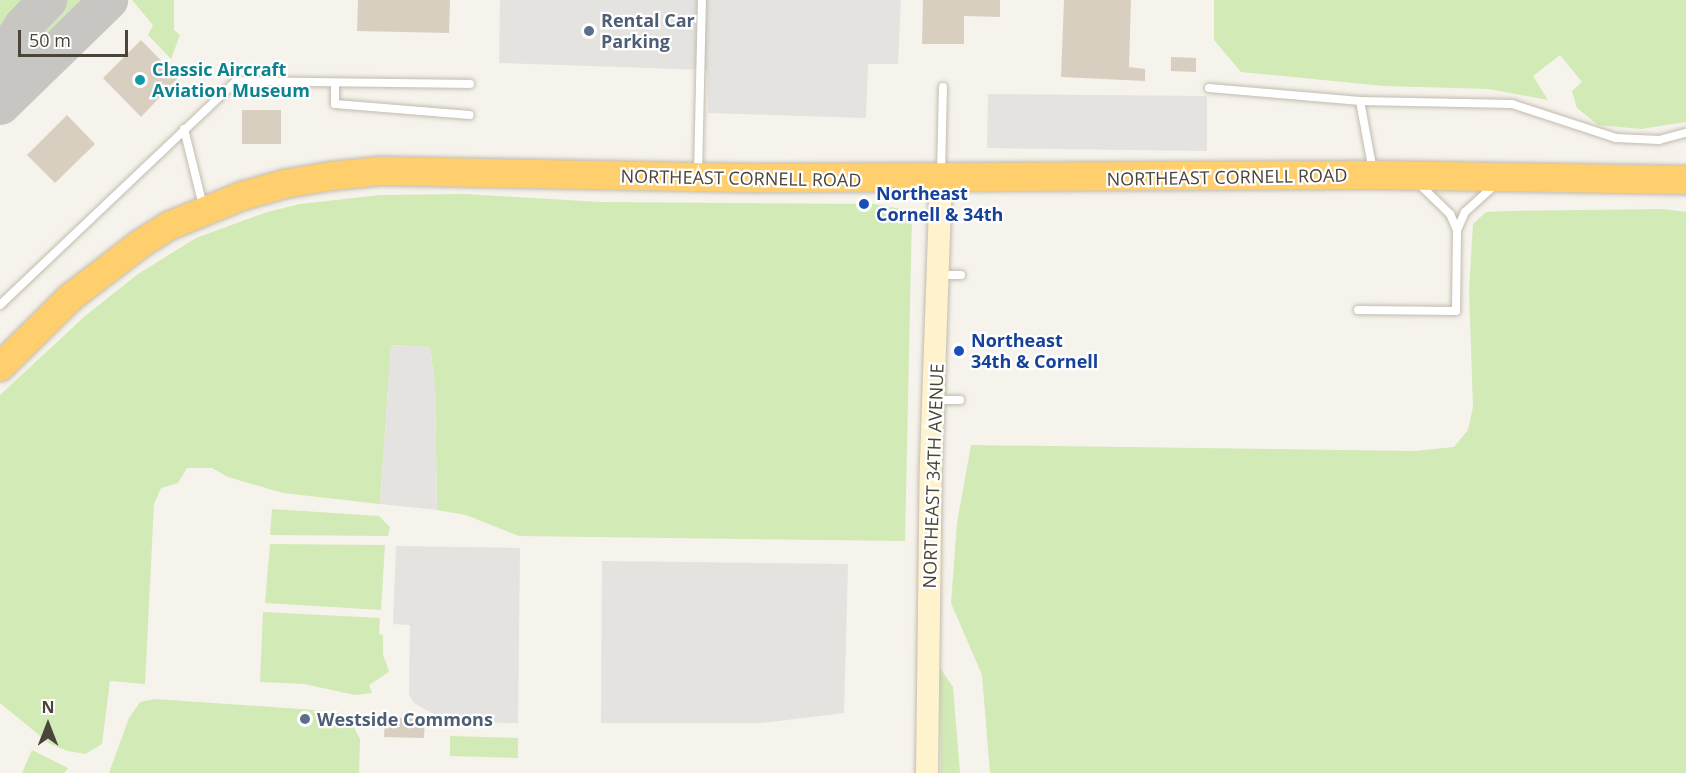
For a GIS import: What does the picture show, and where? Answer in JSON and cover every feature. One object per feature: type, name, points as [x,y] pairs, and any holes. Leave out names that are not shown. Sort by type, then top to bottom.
[{"type":"highway","name":"NORTHEAST CORNELL ROAD","points":[[0,367],[71,297],[140,244],[204,209],[284,184],[381,171],[698,178],[941,179],[1373,175],[1686,180]]},
{"type":"street","name":"NORTHEAST 34TH AVENUE","points":[[927,773],[934,400],[950,275],[941,179]]},
{"type":"lane","points":[[698,178],[702,0]]},
{"type":"lane","points":[[0,305],[236,81],[335,85],[470,84]]},
{"type":"lane","points":[[335,85],[335,104],[470,115]]},
{"type":"lane","points":[[941,179],[943,87]]},
{"type":"lane","points":[[1209,88],[1360,101],[1501,103],[1540,111],[1616,138],[1659,140],[1686,134]]},
{"type":"lane","points":[[1360,101],[1373,175]]},
{"type":"lane","points":[[184,129],[204,209]]},
{"type":"lane","points":[[1410,176],[1445,208],[1458,230]]},
{"type":"lane","points":[[1358,310],[1456,311],[1458,230],[1473,203],[1505,177]]},
{"type":"lane","points":[[934,400],[960,400]]},
{"type":"green space","points":[[0,0],[34,0],[12,21],[4,39],[0,76]]},
{"type":"green space","points":[[59,0],[89,0],[20,67],[20,48],[28,31]]},
{"type":"green space","points":[[132,0],[174,0],[174,30],[180,35],[171,59],[148,35],[153,25]]},
{"type":"green space","points":[[1214,0],[1686,0],[1686,122],[1641,129],[1598,125],[1577,108],[1572,91],[1582,82],[1560,55],[1533,76],[1548,100],[1489,89],[1384,86],[1241,72],[1214,40]]},
{"type":"green space","points":[[466,194],[600,202],[875,204],[906,210],[912,214],[905,541],[519,536],[466,515],[437,510],[435,385],[430,347],[391,345],[380,504],[283,493],[228,477],[212,468],[187,468],[178,483],[161,488],[154,504],[145,684],[110,681],[102,744],[85,754],[50,744],[0,703],[0,395],[85,316],[138,274],[196,238],[267,212],[300,204],[380,195]]},
{"type":"green space","points":[[1663,209],[1686,212],[1686,773],[990,773],[982,675],[951,603],[957,523],[971,445],[1415,451],[1454,447],[1468,430],[1473,407],[1469,290],[1473,224],[1486,212]]},
{"type":"green space","points":[[272,509],[379,516],[390,527],[388,536],[270,535]]},
{"type":"green space","points":[[270,544],[385,545],[381,610],[265,603]]},
{"type":"green space","points":[[263,612],[380,618],[379,634],[383,635],[383,654],[389,672],[369,685],[372,693],[355,695],[304,684],[260,682]]},
{"type":"green space","points":[[940,668],[953,687],[960,773],[941,773]]},
{"type":"green space","points":[[155,699],[329,711],[348,716],[360,739],[359,773],[109,773],[129,718],[140,702]]},
{"type":"green space","points":[[450,736],[518,738],[518,758],[450,756]]},
{"type":"green space","points":[[32,750],[68,768],[64,773],[22,773]]},
{"type":"shaded area","points":[[500,0],[901,0],[898,64],[868,64],[866,118],[708,113],[707,70],[499,63]]},
{"type":"shaded area","points":[[988,94],[1207,96],[1207,151],[987,148]]},
{"type":"shaded area","points":[[391,345],[430,347],[435,385],[437,510],[380,504]]},
{"type":"shaded area","points":[[396,546],[520,548],[518,723],[449,722],[415,704],[409,695],[410,625],[393,624]]},
{"type":"shaded area","points":[[602,561],[848,564],[844,713],[761,723],[601,723]]},
{"type":"building","points":[[358,0],[450,0],[449,33],[357,31]]},
{"type":"building","points":[[923,0],[1000,0],[1000,17],[964,16],[964,44],[922,44]]},
{"type":"building","points":[[1064,0],[1131,0],[1129,67],[1145,69],[1145,81],[1061,77]]},
{"type":"building","name":"Classic Aircraft Aviation Museum","points":[[141,40],[178,78],[141,117],[103,78]]},
{"type":"building","points":[[1171,57],[1196,58],[1196,72],[1171,71]]},
{"type":"building","points":[[242,110],[281,110],[281,144],[242,144]]},
{"type":"building","points":[[67,115],[95,144],[55,183],[27,155]]},
{"type":"building","points":[[385,718],[425,718],[424,738],[384,737]]},
{"type":"taxiway","points":[[18,86],[10,64],[12,42],[23,25],[47,0]]},
{"type":"taxiway","points":[[0,105],[108,0]]},
{"type":"place","name":"Rental Car Parking","points":[[589,31]]},
{"type":"place","name":"Classic Aircraft Aviation Museum","points":[[140,80]]},
{"type":"place","name":"Northeast Cornell & 34th","points":[[864,204]]},
{"type":"place","name":"Northeast 34th & Cornell","points":[[959,351]]},
{"type":"place","name":"Westside Commons","points":[[305,719]]}]
